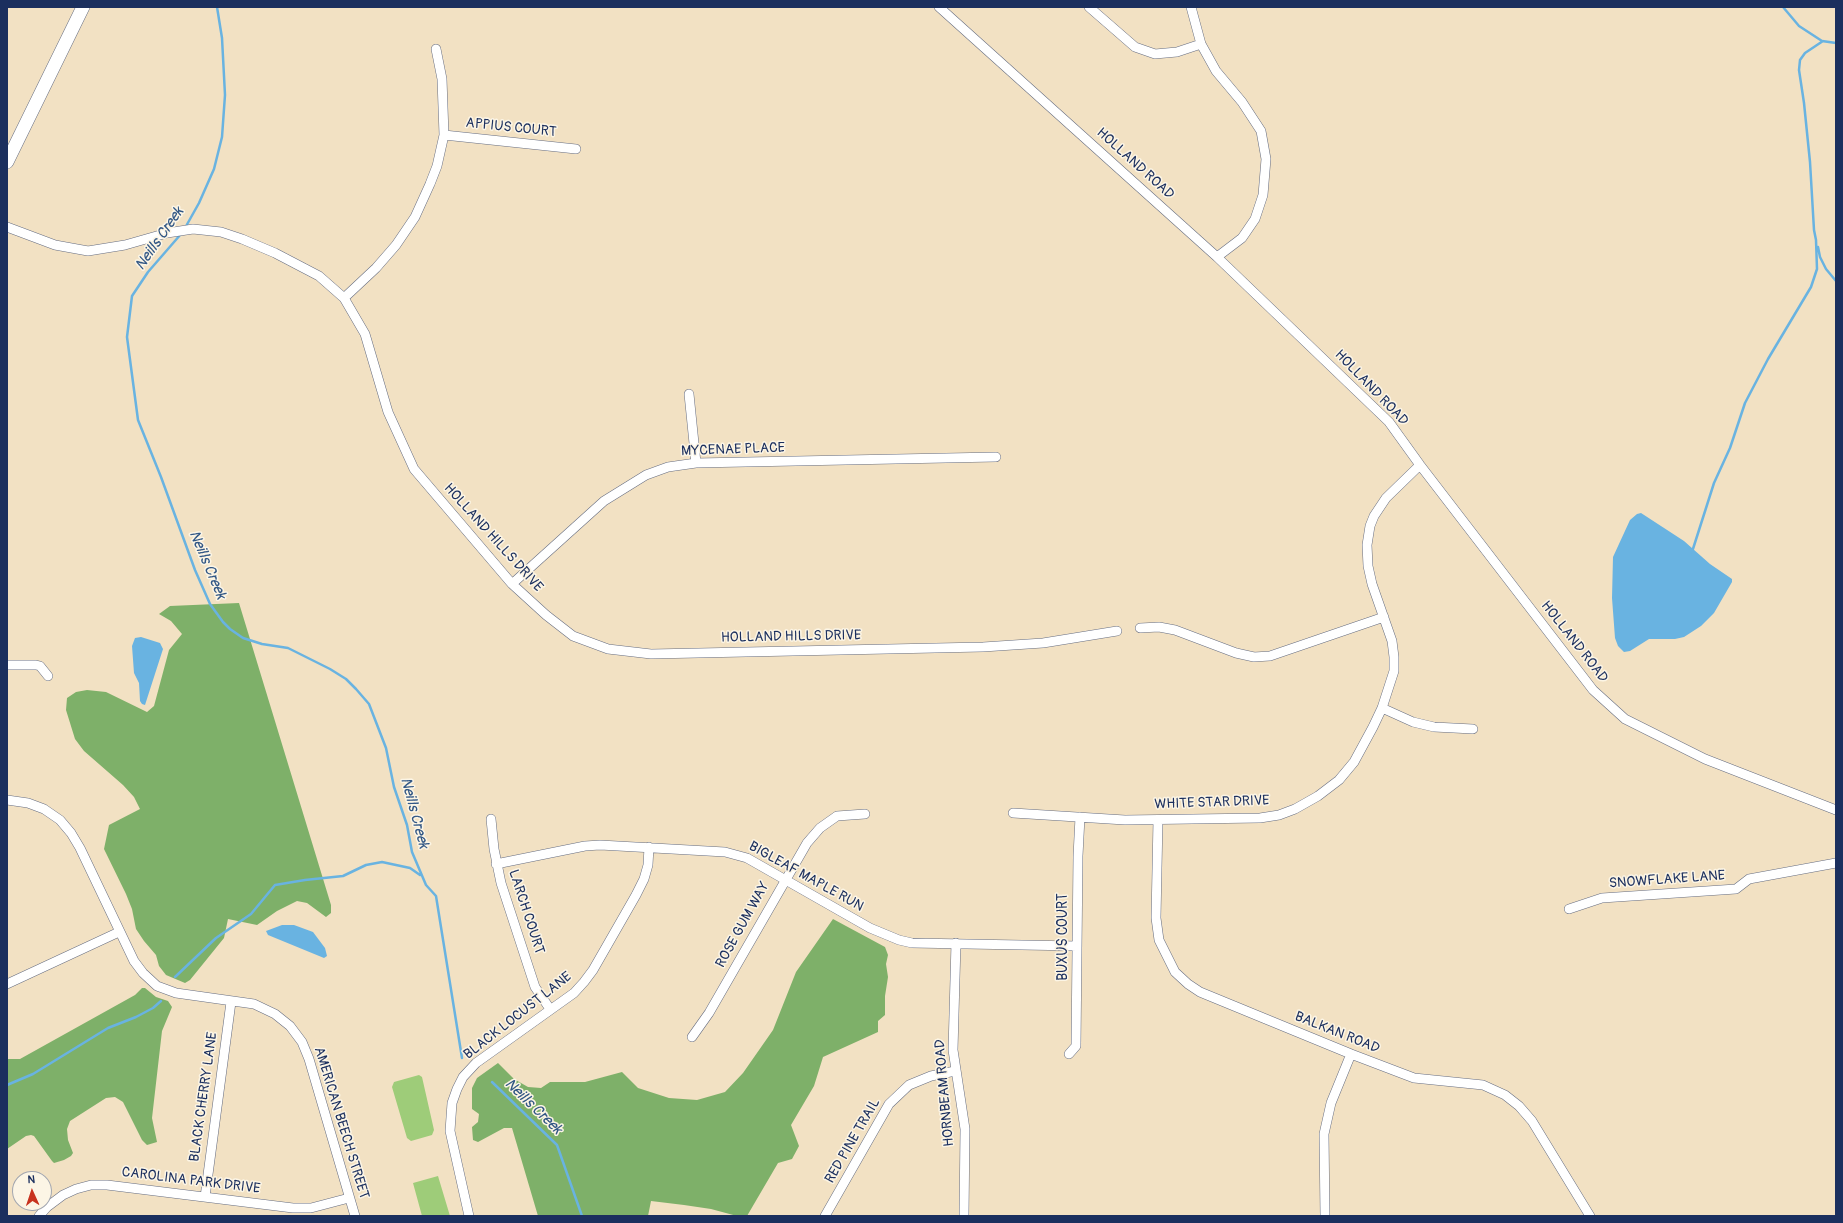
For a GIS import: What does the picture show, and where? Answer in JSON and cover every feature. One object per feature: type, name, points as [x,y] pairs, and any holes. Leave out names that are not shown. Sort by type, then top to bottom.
[{"type":"street","points":[[7,162],[83,7]]},
{"type":"street","name":"HOLLAND ROAD","points":[[939,7],[1217,257],[1388,422],[1593,690],[1625,719],[1706,759],[1836,810]]},
{"type":"street","points":[[1089,7],[1135,47],[1155,54],[1176,52],[1200,44]]},
{"type":"street","points":[[1191,7],[1200,44],[1216,72],[1242,102],[1261,131],[1266,159],[1263,195],[1255,219],[1242,238],[1217,257]]},
{"type":"street","points":[[344,298],[376,268],[396,245],[415,218],[424,201],[437,166],[444,135],[444,107],[442,79],[436,49]]},
{"type":"street","name":"APPIUS COURT","points":[[444,135],[576,149]]},
{"type":"street","name":"HOLLAND HILLS DRIVE","points":[[7,227],[55,245],[88,251],[125,245],[167,233],[193,229],[221,232],[275,253],[319,276],[344,298],[365,334],[388,412],[414,469],[512,584],[546,615],[573,636],[608,649],[651,654],[983,647],[1043,643],[1117,631]]},
{"type":"street","points":[[689,394],[696,463]]},
{"type":"street","name":"MYCENAE PLACE","points":[[512,584],[604,502],[622,489],[646,475],[668,467],[696,463],[996,457]]},
{"type":"street","name":"WHITE STAR DRIVE","points":[[1013,813],[1125,820],[1260,818],[1279,815],[1295,809],[1318,796],[1339,780],[1354,762],[1382,708],[1394,671],[1392,641],[1368,566],[1368,536],[1374,516],[1386,498],[1420,465]]},
{"type":"street","points":[[1140,628],[1159,627],[1175,630],[1236,653],[1254,657],[1270,656],[1384,617]]},
{"type":"street","points":[[7,665],[40,666],[48,676]]},
{"type":"street","points":[[1382,708],[1413,722],[1434,727],[1473,729]]},
{"type":"street","name":"AMERICAN BEECH STREET","points":[[7,800],[28,803],[44,809],[60,820],[71,833],[80,848],[134,961],[143,973],[157,986],[176,993],[231,1002],[254,1004],[275,1014],[290,1026],[302,1042],[309,1059],[355,1216]]},
{"type":"street","name":"ROSE GUM WAY","points":[[692,1037],[709,1013],[784,879],[806,843],[820,828],[838,816],[865,814]]},
{"type":"street","name":"BUXUS COURT","points":[[1069,1054],[1076,1046],[1078,856],[1080,817]]},
{"type":"street","name":"LARCH COURT","points":[[491,819],[496,864],[501,883],[535,987],[550,1009]]},
{"type":"street","name":"BALKAN ROAD","points":[[1158,820],[1156,918],[1159,940],[1175,972],[1188,984],[1200,992],[1351,1054],[1414,1078],[1483,1085],[1505,1095],[1519,1106],[1532,1121],[1590,1216]]},
{"type":"street","name":"BIGLEAF MAPLE RUN","points":[[496,864],[586,846],[600,845],[725,852],[747,858],[887,936],[912,943],[1077,946]]},
{"type":"street","name":"BLACK LOCUST LANE","points":[[469,1216],[450,1131],[452,1103],[457,1089],[463,1077],[476,1063],[574,993],[593,970],[644,879],[648,865],[649,847]]},
{"type":"street","name":"SNOWFLAKE LANE","points":[[1569,909],[1602,898],[1736,889],[1749,879],[1836,863]]},
{"type":"street","points":[[7,984],[119,932]]},
{"type":"street","name":"HORNBEAM ROAD","points":[[956,943],[953,1050],[955,1071],[961,1094],[965,1129],[964,1216]]},
{"type":"street","name":"BLACK CHERRY LANE","points":[[205,1197],[231,1002]]},
{"type":"street","points":[[1325,1216],[1324,1134],[1330,1103],[1351,1054]]},
{"type":"street","name":"RED PINE TRAIL","points":[[825,1216],[889,1104],[910,1085],[931,1076],[955,1071]]},
{"type":"street","name":"CAROLINA PARK DRIVE","points":[[40,1216],[47,1207],[64,1195],[76,1189],[91,1185],[107,1185],[293,1208],[311,1208],[349,1198]]},
{"type":"green space","points":[[239,603],[331,905],[331,913],[326,917],[307,903],[297,901],[277,911],[257,925],[228,919],[224,938],[190,980],[185,983],[166,975],[159,966],[156,955],[136,929],[132,909],[126,894],[104,849],[109,825],[140,809],[134,797],[123,785],[84,751],[75,739],[66,710],[67,698],[76,692],[87,690],[106,692],[147,712],[154,706],[169,650],[182,634],[171,621],[159,614],[170,606]]},
{"type":"green space","points":[[833,919],[885,947],[888,955],[886,964],[888,977],[885,996],[885,1015],[878,1021],[878,1032],[823,1057],[814,1086],[791,1125],[799,1146],[792,1159],[778,1163],[747,1216],[737,1216],[711,1209],[651,1201],[648,1216],[538,1216],[512,1128],[504,1128],[478,1142],[473,1140],[472,1127],[478,1122],[479,1114],[472,1109],[472,1088],[477,1078],[498,1063],[514,1079],[528,1087],[541,1088],[550,1082],[585,1082],[622,1072],[638,1088],[669,1098],[697,1100],[725,1092],[743,1073],[773,1030],[796,972]]},
{"type":"green space","points":[[142,988],[145,988],[156,997],[168,1001],[172,1007],[162,1031],[152,1118],[157,1142],[147,1145],[142,1140],[123,1102],[115,1097],[106,1098],[70,1121],[67,1129],[68,1140],[73,1153],[64,1160],[54,1163],[34,1136],[31,1135],[26,1136],[7,1149],[7,1059],[20,1059],[135,995]]},
{"type":"green space","points":[[419,1075],[422,1077],[434,1130],[432,1135],[411,1141],[407,1138],[392,1087],[394,1082]]},
{"type":"green space","points":[[438,1176],[450,1216],[422,1216],[413,1183]]},
{"type":"water","points":[[1641,513],[1684,541],[1710,564],[1732,579],[1732,582],[1714,613],[1701,626],[1684,637],[1675,639],[1649,639],[1630,651],[1624,652],[1618,646],[1615,638],[1612,598],[1613,557],[1630,520],[1637,514]]},
{"type":"water","points":[[141,637],[160,643],[163,649],[145,705],[140,701],[139,683],[134,673],[132,646],[135,638]]},
{"type":"water","points":[[282,925],[294,925],[313,932],[325,948],[327,956],[324,958],[268,935],[266,931]]},
{"type":"waterway","name":"Neills Creek","points":[[185,228],[199,203],[214,169],[222,137],[225,95],[222,38],[217,7]]},
{"type":"waterway","points":[[1783,7],[1799,26],[1822,41],[1836,43]]},
{"type":"waterway","points":[[1816,240],[1814,230],[1810,162],[1799,70],[1800,60],[1805,53],[1823,41]]},
{"type":"waterway","name":"Neills Creek","points":[[181,234],[148,272],[132,296],[127,337],[138,420],[161,477],[195,570],[210,604],[223,622],[243,638],[262,644],[288,648],[330,669],[346,679],[369,704],[386,748],[394,787],[407,825],[412,852],[426,885],[436,896],[462,1058]]},
{"type":"waterway","points":[[1692,552],[1714,483],[1730,448],[1745,403],[1768,359],[1811,287],[1817,269],[1816,240]]},
{"type":"waterway","points":[[1818,247],[1820,257],[1826,269],[1836,281]]},
{"type":"waterway","points":[[175,977],[216,938],[251,914],[275,885],[343,876],[366,865],[382,862],[410,868],[420,875]]},
{"type":"waterway","points":[[7,1085],[33,1074],[108,1028],[136,1017],[153,1008],[161,1001]]},
{"type":"waterway","name":"Neills Creek","points":[[492,1082],[557,1145],[582,1216]]}]
